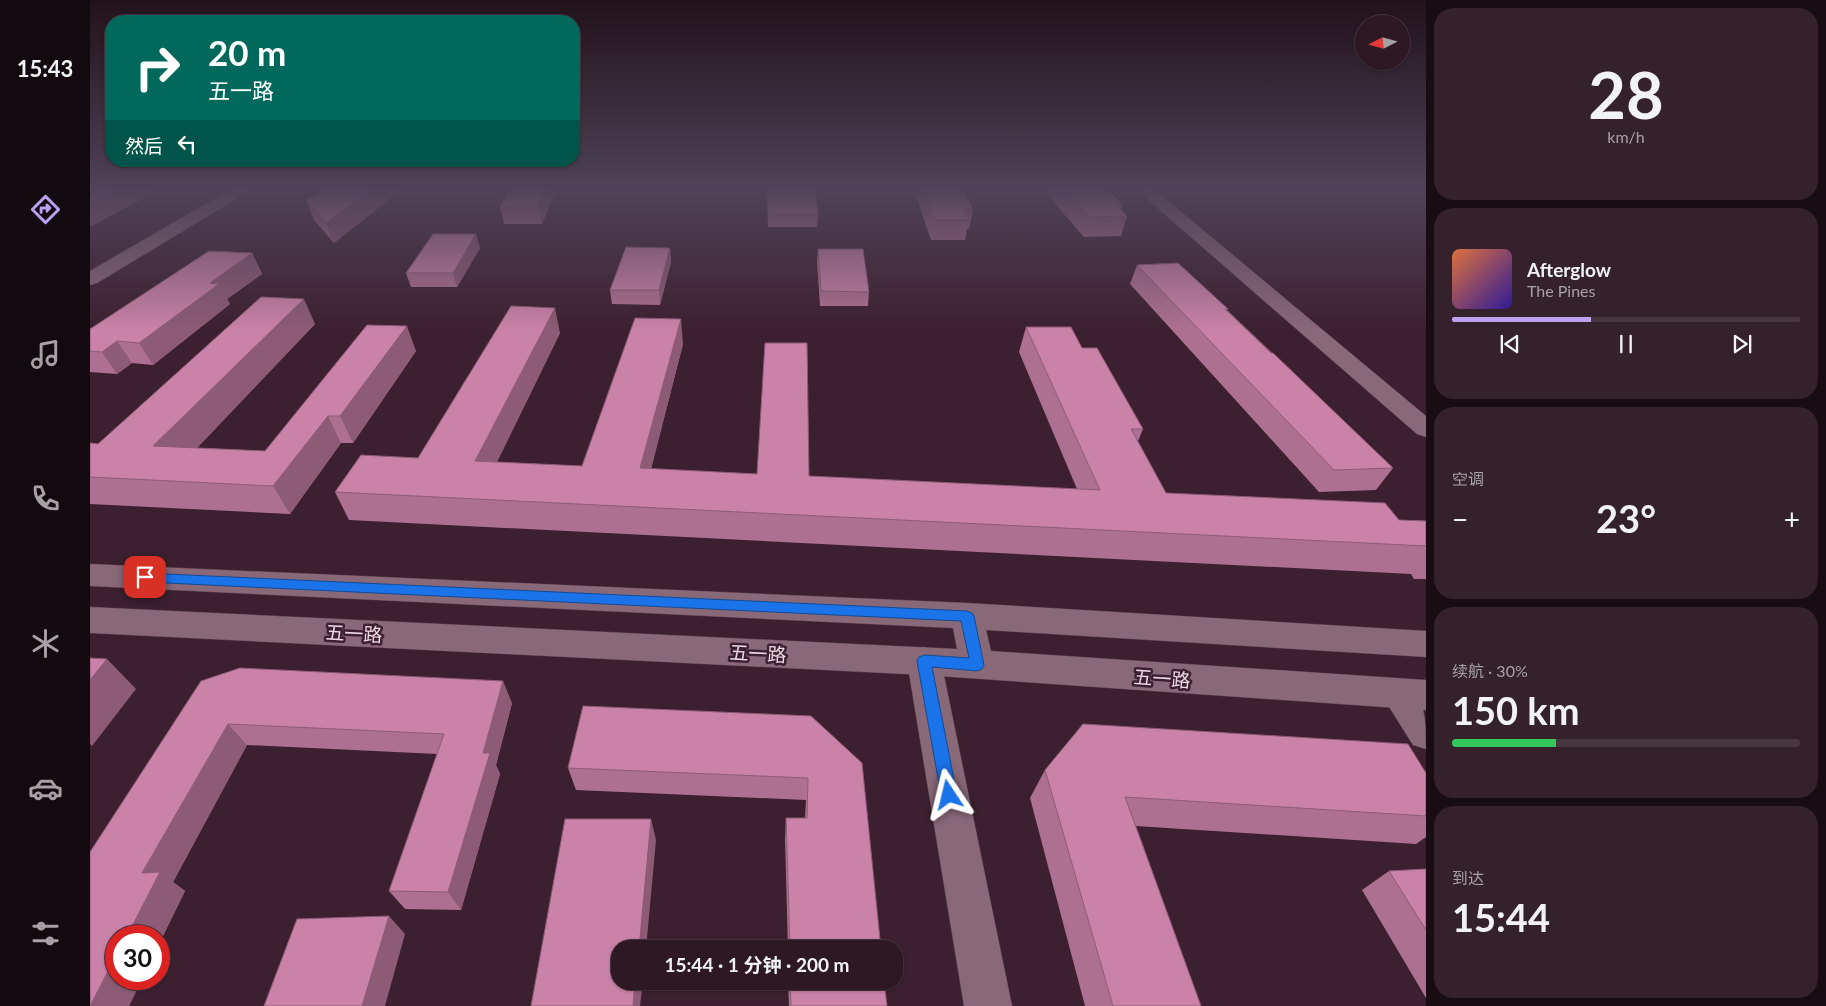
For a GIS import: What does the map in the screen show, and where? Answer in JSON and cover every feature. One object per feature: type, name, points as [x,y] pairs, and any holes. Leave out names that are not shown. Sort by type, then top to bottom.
[{"type":"street","points":[[90,263],[136,237]]},
{"type":"street","points":[[90,279],[161,237]]},
{"type":"street","points":[[1200,237],[1426,429]]},
{"type":"street","points":[[90,575],[967,616],[1426,644]]},
{"type":"street","points":[[967,616],[977,665]]},
{"type":"street","name":"五一路","points":[[90,620],[924,661],[1412,695]]},
{"type":"street","points":[[924,661],[988,1006]]},
{"type":"street","points":[[1412,695],[1426,733]]},
{"type":"building","points":[[431,237],[474,237],[453,273],[406,273]]},
{"type":"building","points":[[626,247],[670,248],[659,290],[610,290]]},
{"type":"building","points":[[818,249],[863,249],[869,292],[821,291]]},
{"type":"building","points":[[209,251],[252,253],[210,283],[219,284],[139,343],[117,341],[102,352],[90,351],[90,329]]},
{"type":"building","points":[[1178,263],[1393,468],[1334,470],[1137,265]]},
{"type":"building","points":[[261,297],[304,299],[153,446],[265,451],[367,325],[407,326],[340,416],[328,416],[273,486],[90,477],[90,443],[98,444]]},
{"type":"building","points":[[511,306],[555,308],[475,461],[582,466],[635,318],[681,319],[640,468],[757,474],[765,343],[807,343],[809,476],[1100,490],[1026,327],[1071,327],[1082,348],[1097,348],[1143,429],[1131,429],[1166,493],[1385,503],[1399,520],[1426,521],[1426,546],[335,492],[361,455],[418,458]]},
{"type":"building","points":[[90,658],[107,659],[90,680]]},
{"type":"building","points":[[240,668],[503,681],[483,753],[490,753],[448,892],[389,891],[444,734],[228,724],[142,873],[160,872],[133,925],[105,925],[105,977],[90,1006],[90,852],[201,681]]},
{"type":"building","points":[[583,706],[811,716],[862,763],[880,940],[790,940],[786,818],[807,818],[808,778],[568,768]]},
{"type":"building","points":[[1083,724],[1408,744],[1426,773],[1426,816],[1125,797],[1201,1006],[1113,1006],[1045,770]]},
{"type":"building","points":[[565,819],[651,819],[640,940],[611,940],[611,990],[634,990],[633,1006],[531,1006]]},
{"type":"building","points":[[1426,869],[1426,930],[1389,871]]},
{"type":"building","points":[[389,916],[362,1006],[264,1006],[297,919]]},
{"type":"building","points":[[790,990],[885,990],[887,1006],[791,1006]]},
{"type":"route","points":[[145,577],[967,616],[977,665],[924,661],[949,795]]}]
